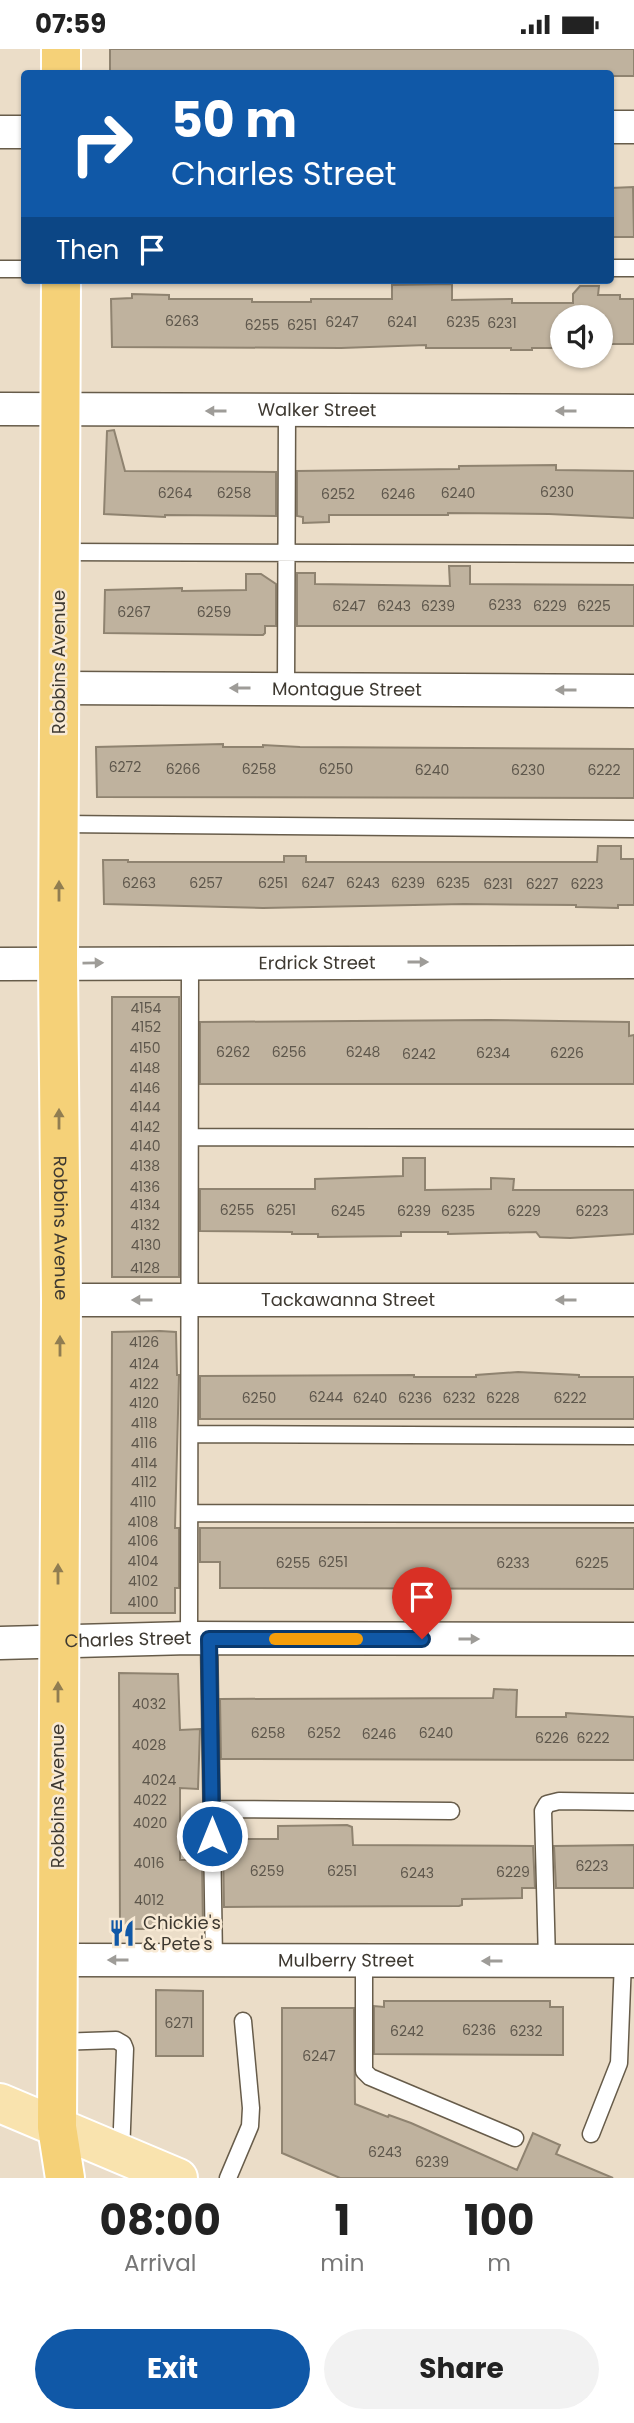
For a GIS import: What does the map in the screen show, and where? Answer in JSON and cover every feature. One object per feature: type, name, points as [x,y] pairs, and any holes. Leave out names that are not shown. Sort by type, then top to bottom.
[{"type":"highway","points":[[61,49],[61,70]]},
{"type":"highway","name":"Robbins Avenue","points":[[61,284],[58,964],[61,1300],[57,2127],[65,2178]]},
{"type":"main road","points":[[0,2103],[178,2178]]},
{"type":"street","points":[[614,127],[634,127]]},
{"type":"street","points":[[0,132],[21,132]]},
{"type":"street","name":"Walker Street","points":[[0,409],[634,411]]},
{"type":"street","name":"Montague Street","points":[[60,688],[634,691]]},
{"type":"street","name":"Erdrick Street","points":[[0,964],[634,962]]},
{"type":"street","name":"Tackawanna Street","points":[[61,1300],[634,1300]]},
{"type":"street","name":"Charles Street","points":[[0,1643],[199,1639],[634,1639]]},
{"type":"street","name":"Mulberry Street","points":[[57,1960],[629,1961]]},
{"type":"lane","points":[[614,268],[634,268]]},
{"type":"lane","points":[[0,269],[21,269]]},
{"type":"lane","points":[[286,688],[287,411]]},
{"type":"lane","points":[[59,552],[634,554]]},
{"type":"lane","points":[[59,824],[634,829]]},
{"type":"lane","points":[[190,962],[191,1513],[212,1809],[214,1960]]},
{"type":"lane","points":[[190,1137],[634,1138]]},
{"type":"lane","points":[[191,1434],[634,1436]]},
{"type":"lane","points":[[191,1513],[634,1514]]},
{"type":"lane","points":[[547,1961],[543,1811],[547,1804],[559,1801],[634,1802]]},
{"type":"lane","points":[[212,1809],[451,1811]]},
{"type":"lane","points":[[364,1960],[364,2071],[370,2077],[515,2138]]},
{"type":"lane","points":[[591,2134],[619,2063],[629,1961]]},
{"type":"lane","points":[[228,2178],[250,2126],[251,2108],[243,2021]]},
{"type":"lane","points":[[57,2042],[116,2040],[123,2044],[121,2154]]},
{"type":"building","points":[[110,49],[634,49],[634,76],[614,76],[614,70],[110,70]]},
{"type":"building","points":[[633,187],[634,237],[614,237],[614,188]]},
{"type":"building","points":[[452,284],[452,300],[512,299],[512,303],[573,303],[573,294],[580,286],[599,286],[598,295],[620,295],[620,299],[634,299],[634,344],[613,344],[613,305],[550,305],[550,348],[532,350],[426,348],[426,345],[341,348],[112,347],[111,299],[132,298],[132,294],[169,295],[169,299],[311,302],[311,299],[392,299],[392,285]]},
{"type":"building","points":[[114,430],[125,471],[276,472],[276,516],[165,517],[104,514],[107,431]]},
{"type":"building","points":[[556,465],[556,470],[634,471],[634,518],[448,513],[329,515],[329,522],[303,523],[303,517],[297,516],[297,471]]},
{"type":"building","points":[[449,566],[470,566],[470,584],[634,585],[634,626],[297,626],[297,573],[315,573],[315,584],[450,586]]},
{"type":"building","points":[[246,574],[261,574],[276,584],[276,626],[265,626],[263,635],[104,633],[105,590],[246,590]]},
{"type":"building","points":[[223,744],[223,747],[263,745],[634,749],[634,798],[97,797],[96,747]]},
{"type":"building","points":[[598,846],[621,846],[621,859],[634,859],[634,905],[618,905],[618,908],[464,904],[263,908],[104,904],[103,860],[284,862],[284,856],[306,856],[306,862],[597,862]]},
{"type":"building","points":[[112,997],[179,997],[179,1277],[112,1277]]},
{"type":"building","points":[[200,1022],[629,1022],[629,1036],[634,1035],[634,1084],[200,1084]]},
{"type":"building","points":[[403,1158],[425,1158],[425,1190],[491,1189],[491,1178],[514,1179],[513,1190],[634,1190],[634,1234],[570,1238],[540,1237],[536,1232],[401,1232],[401,1236],[318,1237],[318,1234],[292,1232],[200,1231],[200,1189],[315,1189],[315,1179],[403,1176]]},
{"type":"building","points":[[112,1332],[176,1332],[179,1375],[175,1528],[179,1528],[179,1588],[175,1588],[175,1613],[111,1613]]},
{"type":"building","points":[[518,1372],[579,1377],[634,1377],[634,1419],[200,1419],[200,1376],[476,1377]]},
{"type":"building","points":[[200,1528],[634,1528],[634,1589],[220,1588],[220,1562],[200,1562]]},
{"type":"building","points":[[119,1673],[178,1674],[180,1730],[200,1729],[198,1789],[180,1788],[180,1860],[202,1860],[203,1929],[120,1929]]},
{"type":"building","points":[[494,1689],[517,1690],[516,1717],[566,1717],[566,1713],[634,1717],[634,1760],[221,1759],[220,1699],[493,1698]]},
{"type":"building","points":[[278,1826],[352,1827],[353,1845],[533,1846],[535,1888],[522,1888],[522,1898],[462,1899],[462,1905],[459,1906],[224,1907],[225,1843],[240,1843],[240,1839],[278,1839]]},
{"type":"building","points":[[634,1845],[634,1888],[556,1888],[554,1846]]},
{"type":"building","points":[[156,1990],[203,1991],[203,2056],[156,2056]]},
{"type":"building","points":[[384,2001],[550,2001],[550,2007],[563,2007],[563,2055],[374,2054],[374,2006],[384,2007]]},
{"type":"building","points":[[282,2008],[354,2008],[355,2104],[411,2123],[517,2170],[533,2133],[560,2145],[556,2154],[613,2178],[340,2178],[282,2153]]},
{"type":"slow traffic","points":[[275,1639],[357,1639]]},
{"type":"place","name":"Chickie's & Pete's","points":[[122,1933]]},
{"type":"route","points":[[212,1836],[209,1639],[422,1639]]}]
